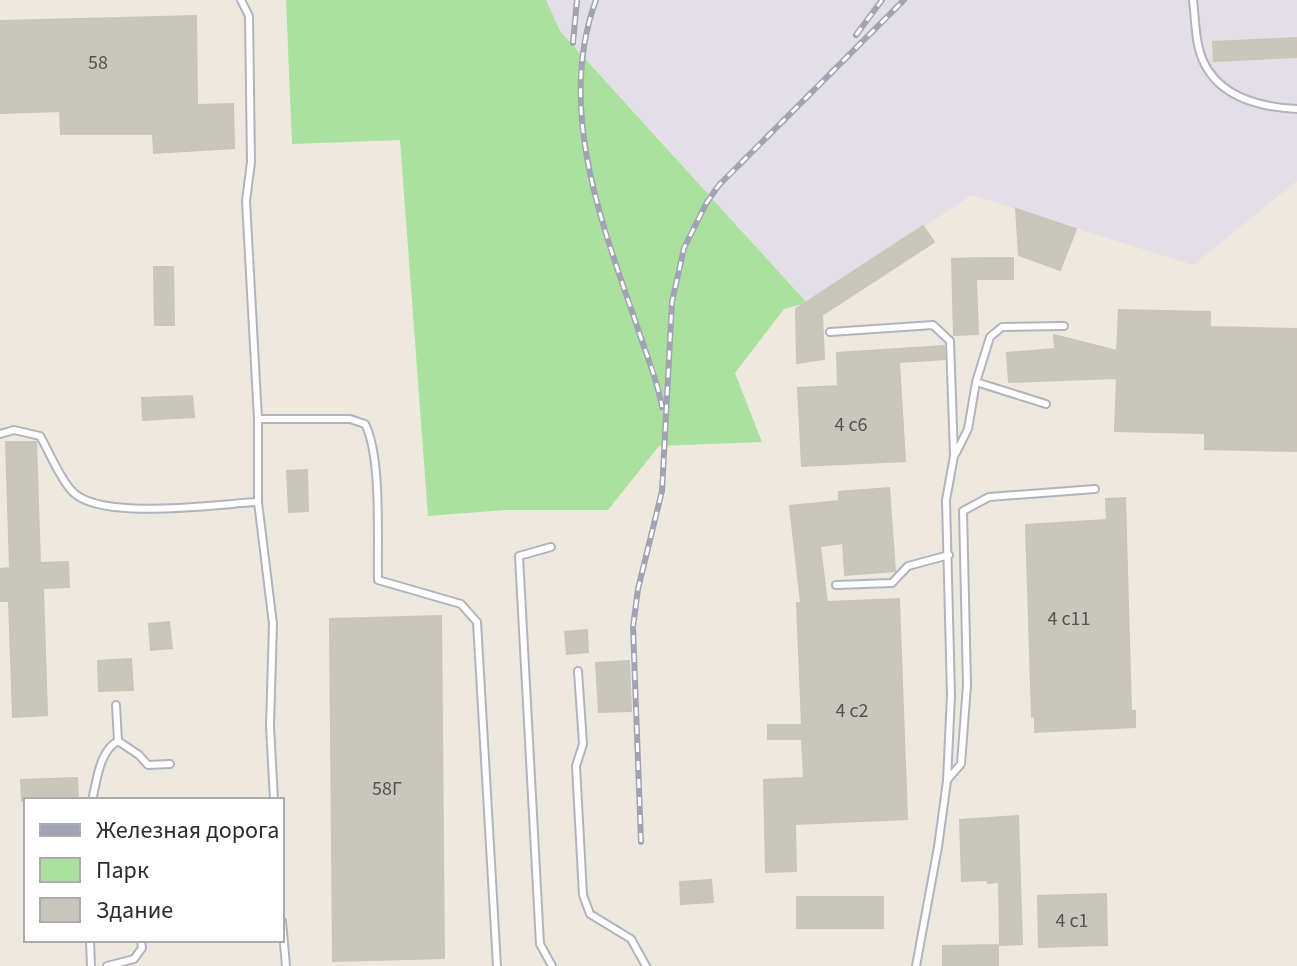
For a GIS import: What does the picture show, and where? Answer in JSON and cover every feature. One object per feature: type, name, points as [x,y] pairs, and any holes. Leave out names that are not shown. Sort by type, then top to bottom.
[{"type":"lane","points":[[241,0],[249,16],[251,162],[246,201],[258,419],[258,502],[273,624],[270,726],[274,798]]},
{"type":"lane","points":[[1193,0],[1199,51],[1213,80],[1238,97],[1270,108],[1297,109]]},
{"type":"lane","points":[[830,332],[933,325],[950,341],[954,456],[946,500],[951,695],[947,781],[916,966]]},
{"type":"lane","points":[[954,456],[968,429],[976,382],[990,337],[1002,327],[1064,326]]},
{"type":"lane","points":[[976,382],[1046,404]]},
{"type":"lane","points":[[258,419],[350,419],[365,424],[372,438],[378,580],[461,604],[477,622],[497,966]]},
{"type":"lane","points":[[0,434],[14,430],[40,436],[72,492],[93,505],[136,510],[258,502]]},
{"type":"lane","points":[[947,781],[961,764],[967,685],[963,511],[989,497],[1095,489]]},
{"type":"lane","points":[[551,547],[519,556],[540,944],[552,966]]},
{"type":"lane","points":[[836,585],[892,583],[908,566],[949,555]]},
{"type":"lane","points":[[578,671],[583,744],[576,766],[583,895],[590,914],[631,939],[646,966]]},
{"type":"lane","points":[[116,705],[118,741]]},
{"type":"lane","points":[[118,741],[148,765],[170,764]]},
{"type":"lane","points":[[93,798],[103,757],[110,745],[118,741]]},
{"type":"lane","points":[[90,942],[91,966]]},
{"type":"lane","points":[[107,966],[134,959],[142,948],[141,942]]},
{"type":"lane","points":[[284,942],[286,966]]},
{"type":"shaded area","points":[[546,0],[1297,0],[1297,181],[1193,265],[972,195],[807,303],[560,30]]},
{"type":"green space","points":[[286,0],[546,0],[560,31],[807,303],[784,309],[735,373],[762,442],[659,446],[608,510],[505,510],[428,516],[400,140],[292,144]]},
{"type":"building","points":[[196,16],[197,105],[233,104],[234,148],[154,153],[153,134],[61,134],[60,111],[0,113],[0,21]]},
{"type":"building","points":[[1297,38],[1297,57],[1214,61],[1213,42]]},
{"type":"building","points":[[1016,209],[1076,229],[1060,270],[1019,255]]},
{"type":"building","points":[[923,226],[934,242],[822,315],[824,359],[797,363],[796,309]]},
{"type":"building","points":[[1013,258],[1013,279],[976,279],[978,334],[954,335],[952,259]]},
{"type":"building","points":[[154,267],[173,267],[174,325],[155,325]]},
{"type":"building","points":[[1119,310],[1210,312],[1210,327],[1297,329],[1297,451],[1205,449],[1205,433],[1115,431],[1117,378],[1009,382],[1007,353],[1055,349],[1054,335],[1117,351]]},
{"type":"building","points":[[944,346],[945,359],[899,362],[905,461],[802,466],[798,388],[838,386],[837,353]]},
{"type":"building","points":[[192,396],[194,417],[143,420],[142,398]]},
{"type":"building","points":[[6,442],[36,442],[40,563],[68,562],[69,587],[43,588],[47,715],[13,717],[9,601],[0,601],[0,569],[10,568]]},
{"type":"building","points":[[307,470],[308,511],[289,512],[287,471]]},
{"type":"building","points":[[889,488],[895,571],[845,575],[843,543],[820,546],[827,602],[899,599],[907,819],[795,824],[796,871],[766,872],[764,780],[804,778],[802,739],[768,739],[768,725],[802,725],[797,603],[801,603],[790,506],[839,501],[839,492]]},
{"type":"building","points":[[1125,498],[1131,711],[1135,711],[1135,727],[1035,732],[1026,525],[1107,520],[1106,499]]},
{"type":"building","points":[[441,616],[444,958],[333,961],[330,619]]},
{"type":"building","points":[[169,622],[172,648],[151,650],[149,624]]},
{"type":"building","points":[[587,630],[588,652],[567,654],[565,632]]},
{"type":"building","points":[[131,659],[133,690],[99,691],[98,661]]},
{"type":"building","points":[[629,661],[631,711],[599,712],[596,663]]},
{"type":"building","points":[[77,778],[78,798],[24,798],[22,801],[21,780]]},
{"type":"building","points":[[1018,816],[1022,944],[1000,945],[999,882],[962,881],[960,820]]},
{"type":"building","points":[[711,880],[713,902],[681,904],[680,882]]},
{"type":"building","points":[[1106,894],[1107,945],[1039,947],[1038,896]]},
{"type":"building","points":[[797,897],[883,897],[883,928],[797,928]]},
{"type":"building","points":[[998,945],[998,966],[943,966],[943,946]]},
{"type":"railway","points":[[573,43],[577,0]]},
{"type":"railway","points":[[596,0],[585,40],[581,81],[582,121],[588,162],[609,242],[654,374],[662,407]]},
{"type":"railway","points":[[856,35],[882,0]]},
{"type":"railway","points":[[641,842],[633,627],[638,589],[662,491],[672,302],[684,248],[719,185],[904,0]]}]
